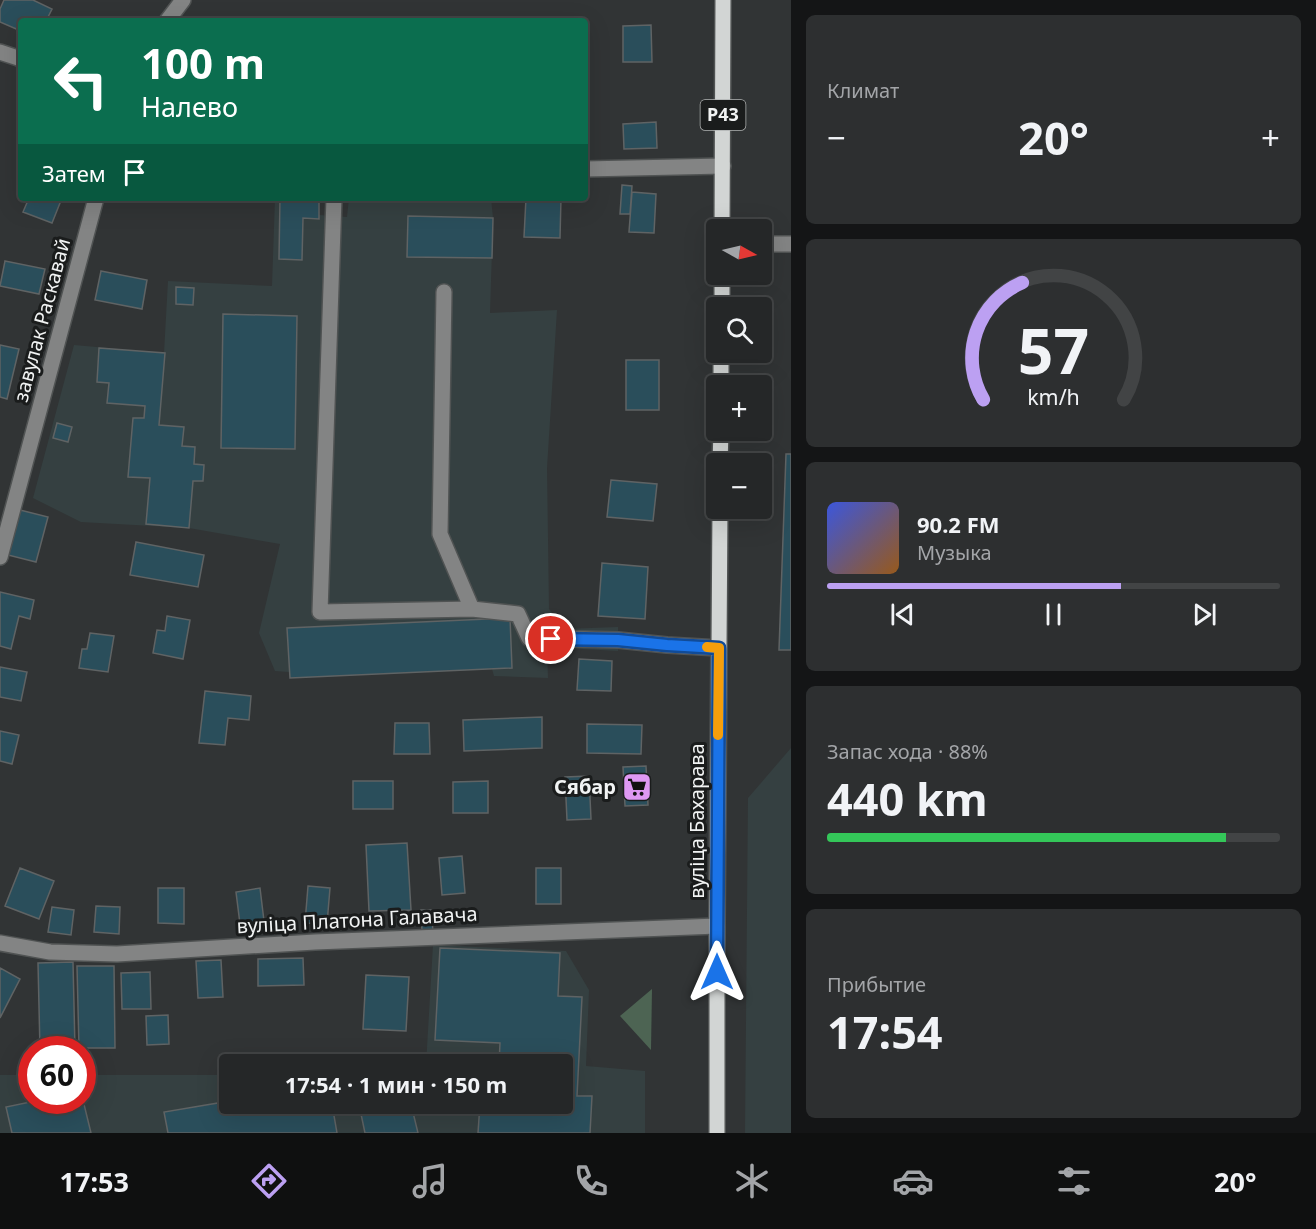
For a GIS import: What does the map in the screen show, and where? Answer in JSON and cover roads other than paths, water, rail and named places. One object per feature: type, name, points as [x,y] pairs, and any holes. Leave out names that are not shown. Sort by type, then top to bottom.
[{"type":"main road","name":"Р43","points":[[722,219],[723,0]]},
{"type":"main road","name":"вуліца Бахарава","points":[[717,1133],[720,519]]},
{"type":"street","points":[[169,18],[183,0]]},
{"type":"street","points":[[0,52],[18,59]]},
{"type":"street","points":[[588,169],[723,166]]},
{"type":"street","name":"завулак Раскавай","points":[[0,557],[95,201]]},
{"type":"street","points":[[334,201],[320,612],[472,609],[518,614],[529,638],[618,640],[719,648]]},
{"type":"street","points":[[772,244],[791,244]]},
{"type":"street","points":[[444,292],[440,534],[472,609]]},
{"type":"street","name":"вуліца Платона Галавача","points":[[0,943],[50,952],[117,954],[315,942],[717,926]]},
{"type":"place","name":"Сябар","points":[[637,787]]}]
